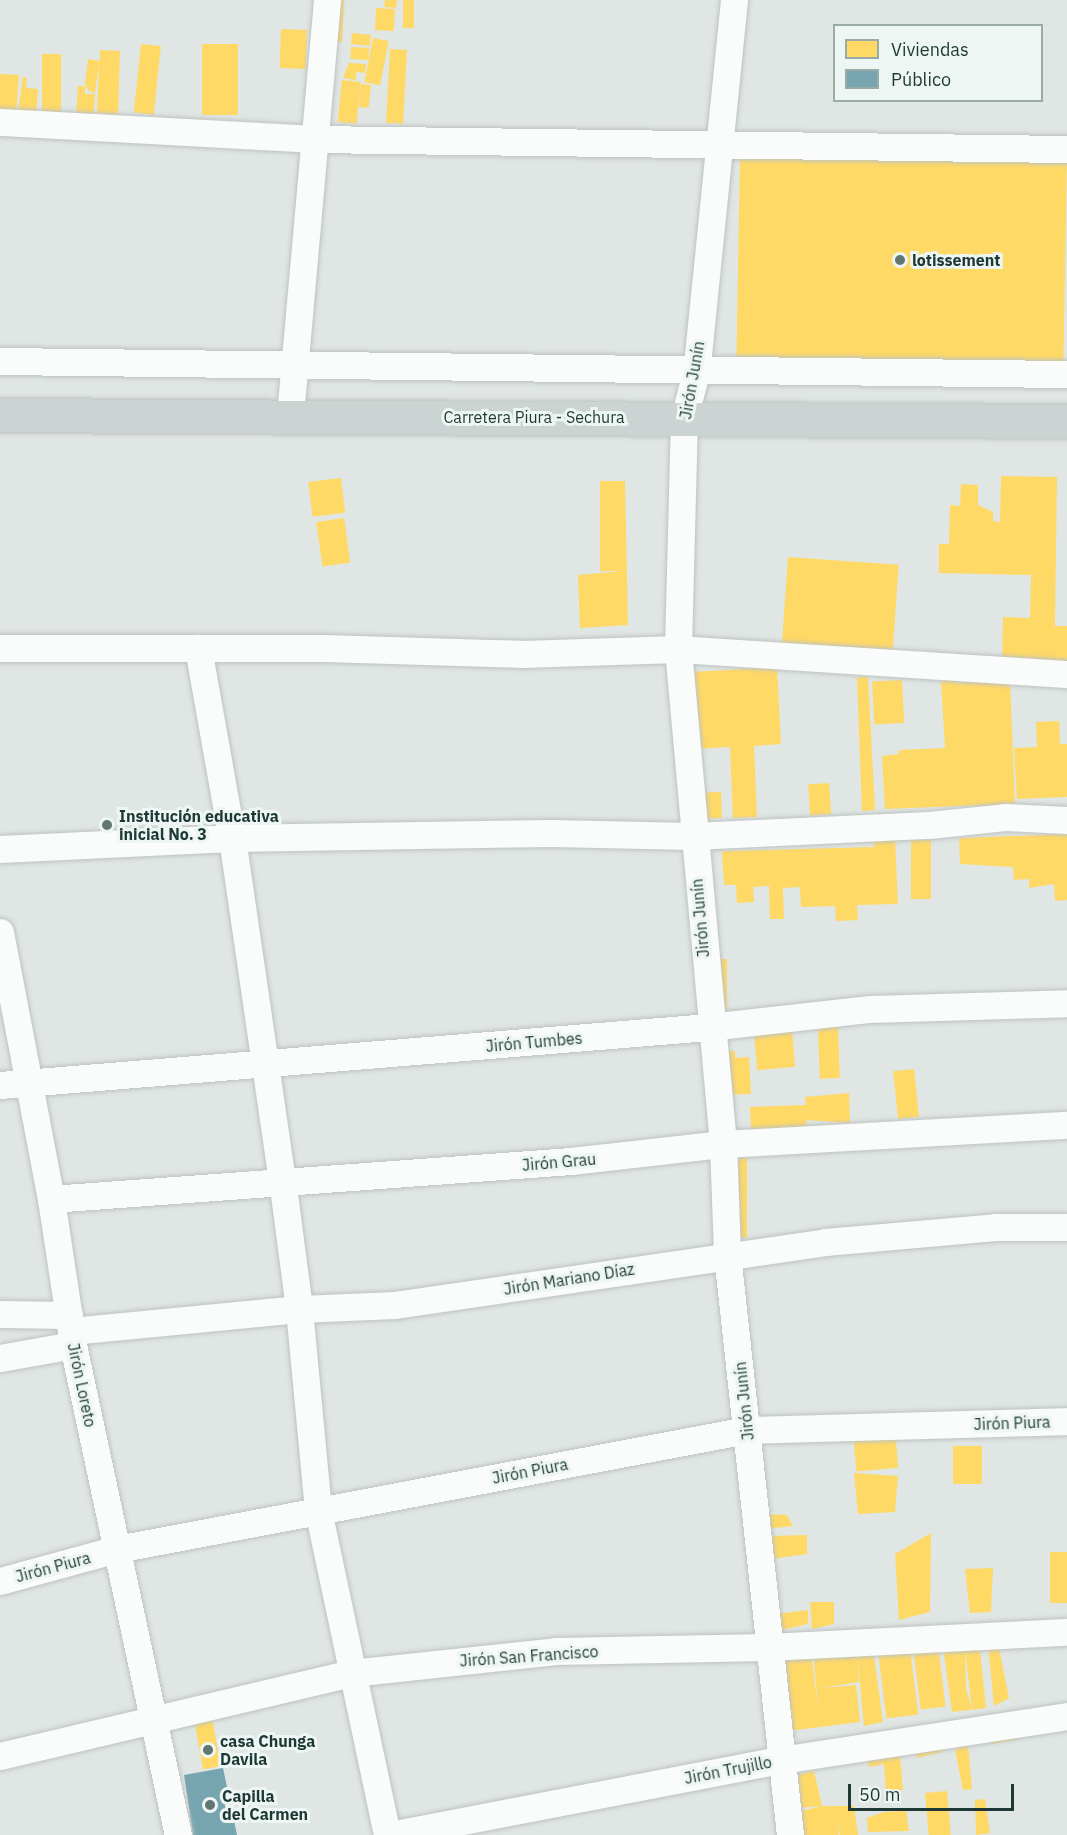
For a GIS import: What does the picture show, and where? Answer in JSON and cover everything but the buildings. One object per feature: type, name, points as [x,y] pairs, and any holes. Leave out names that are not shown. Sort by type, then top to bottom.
[{"type":"main road","name":"Carretera Piura - Sechura","points":[[0,415],[1067,421]]},
{"type":"street","points":[[290,415],[312,139],[327,0]]},
{"type":"street","name":"Jirón Junín","points":[[734,0],[721,146],[696,372],[684,418],[678,649],[709,1028],[723,1144],[727,1254],[747,1430],[767,1647],[790,1835]]},
{"type":"street","points":[[0,122],[312,139],[1067,149]]},
{"type":"street","points":[[0,361],[696,372],[1067,374]]},
{"type":"street","points":[[0,648],[198,648],[521,654],[678,649],[1067,674]]},
{"type":"street","points":[[198,648],[232,838],[282,1179],[299,1309],[318,1510],[351,1673],[389,1835]]},
{"type":"street","points":[[0,849],[232,838],[552,832],[693,836],[929,825],[1005,817],[1067,820]]},
{"type":"street","name":"Jirón Loreto","points":[[0,932],[51,1199],[71,1330],[155,1717],[178,1835]]},
{"type":"street","name":"Jirón Tumbes","points":[[0,1085],[709,1028],[870,1009],[1067,1003]]},
{"type":"street","name":"Jirón Grau","points":[[51,1199],[282,1179],[549,1163],[723,1144],[1067,1125]]},
{"type":"street","name":"Jirón Mariano Díaz","points":[[0,1358],[71,1330],[299,1309],[395,1305],[727,1254],[995,1227],[1067,1227]]},
{"type":"street","points":[[0,1314],[71,1330]]},
{"type":"street","name":"Jirón Piura","points":[[0,1581],[117,1549],[747,1430],[1067,1421]]},
{"type":"street","name":"Jirón San Francisco","points":[[0,1756],[155,1717],[351,1673],[556,1652],[767,1647],[1067,1632]]},
{"type":"street","name":"Jirón Trujillo","points":[[389,1835],[780,1760],[1067,1716]]},
{"type":"place","name":"lotissement","points":[[900,260]]},
{"type":"place","name":"Institución educativa inicial No. 3","points":[[107,825]]},
{"type":"place","name":"casa Chunga Davila","points":[[208,1750]]},
{"type":"place","name":"Capilla del Carmen","points":[[210,1805]]}]
